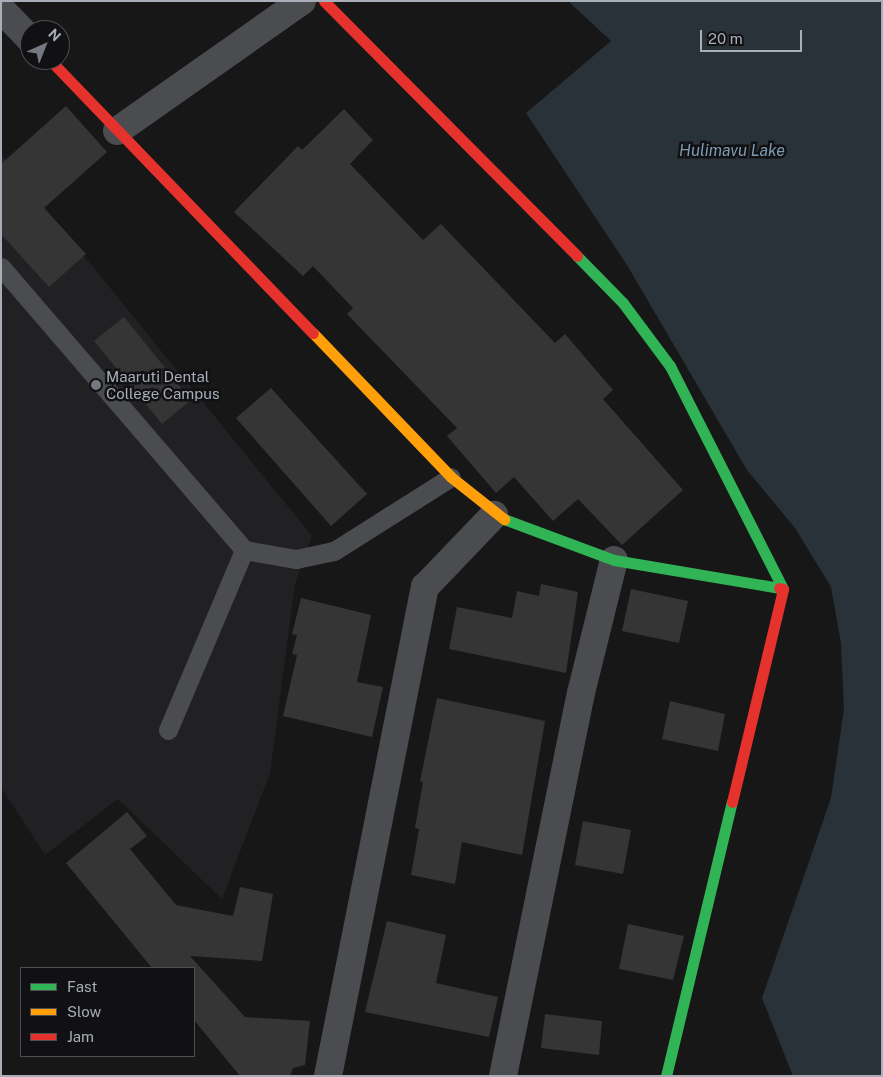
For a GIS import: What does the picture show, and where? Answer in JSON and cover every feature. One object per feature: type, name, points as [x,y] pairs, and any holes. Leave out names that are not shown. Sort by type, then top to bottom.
[{"type":"street","points":[[117,131],[302,1]]},
{"type":"street","points":[[324,1],[623,303],[670,366],[783,589],[666,1076]]},
{"type":"street","points":[[1,9],[20,29]]},
{"type":"street","points":[[59,70],[450,477],[494,515],[614,560],[783,589]]},
{"type":"street","points":[[328,1076],[425,587],[494,515]]},
{"type":"street","points":[[504,1076],[581,693],[614,560]]},
{"type":"lane","points":[[1,267],[244,550],[296,559],[334,551],[450,477]]},
{"type":"lane","points":[[168,730],[244,550]]},
{"type":"shaded area","name":"Maaruti Dental College Campus","points":[[1,154],[312,536],[295,584],[270,773],[222,899],[118,799],[45,855],[1,787]]},
{"type":"water","name":"Hulimavu Lake","points":[[568,1],[882,1],[882,1076],[793,1076],[762,998],[831,798],[844,709],[841,643],[831,587],[795,528],[747,470],[627,265],[526,113],[611,41]]},
{"type":"building","points":[[66,106],[107,152],[44,208],[86,254],[49,287],[1,234],[1,164]]},
{"type":"building","points":[[344,109],[373,140],[350,164],[423,240],[441,224],[555,343],[565,334],[613,390],[603,399],[683,490],[622,545],[578,499],[553,521],[514,477],[496,493],[447,436],[457,428],[347,314],[353,308],[313,266],[303,276],[234,212],[298,146],[302,150]]},
{"type":"building","points":[[124,317],[191,400],[162,424],[94,341]]},
{"type":"building","points":[[271,388],[367,494],[331,526],[236,418]]},
{"type":"building","points":[[541,584],[578,592],[566,673],[449,649],[457,607],[512,618],[517,591],[539,596]]},
{"type":"building","points":[[631,589],[688,601],[679,643],[622,631]]},
{"type":"building","points":[[301,598],[371,615],[357,682],[383,687],[372,737],[283,716],[297,655],[292,654],[297,635],[292,634]]},
{"type":"building","points":[[437,698],[545,721],[522,855],[462,842],[455,884],[411,875],[419,829],[415,828],[423,782],[420,781]]},
{"type":"building","points":[[670,701],[725,714],[718,751],[662,739]]},
{"type":"building","points":[[127,812],[147,836],[130,849],[176,905],[233,916],[240,887],[273,894],[262,961],[190,956],[245,1017],[310,1021],[305,1065],[293,1068],[290,1076],[240,1076],[195,1021],[195,967],[151,967],[66,863]]},
{"type":"building","points":[[583,821],[631,830],[623,874],[575,865]]},
{"type":"building","points":[[387,921],[446,935],[436,983],[498,997],[489,1037],[365,1012]]},
{"type":"building","points":[[628,924],[684,936],[673,980],[619,969]]},
{"type":"building","points":[[545,1014],[602,1021],[599,1055],[541,1048]]},
{"type":"traffic: fast","points":[[577,256],[623,303],[670,366],[783,589]]},
{"type":"traffic: fast","points":[[504,519],[614,560],[779,588]]},
{"type":"traffic: fast","points":[[666,1076],[732,802]]},
{"type":"traffic: slow","points":[[313,333],[451,477],[504,519]]},
{"type":"traffic: jam","points":[[324,1],[577,256]]},
{"type":"traffic: jam","points":[[60,70],[313,333]]},
{"type":"traffic: jam","points":[[732,802],[783,589],[779,588]]},
{"type":"place","name":"Maaruti Dental College Campus","points":[[96,385]]}]
